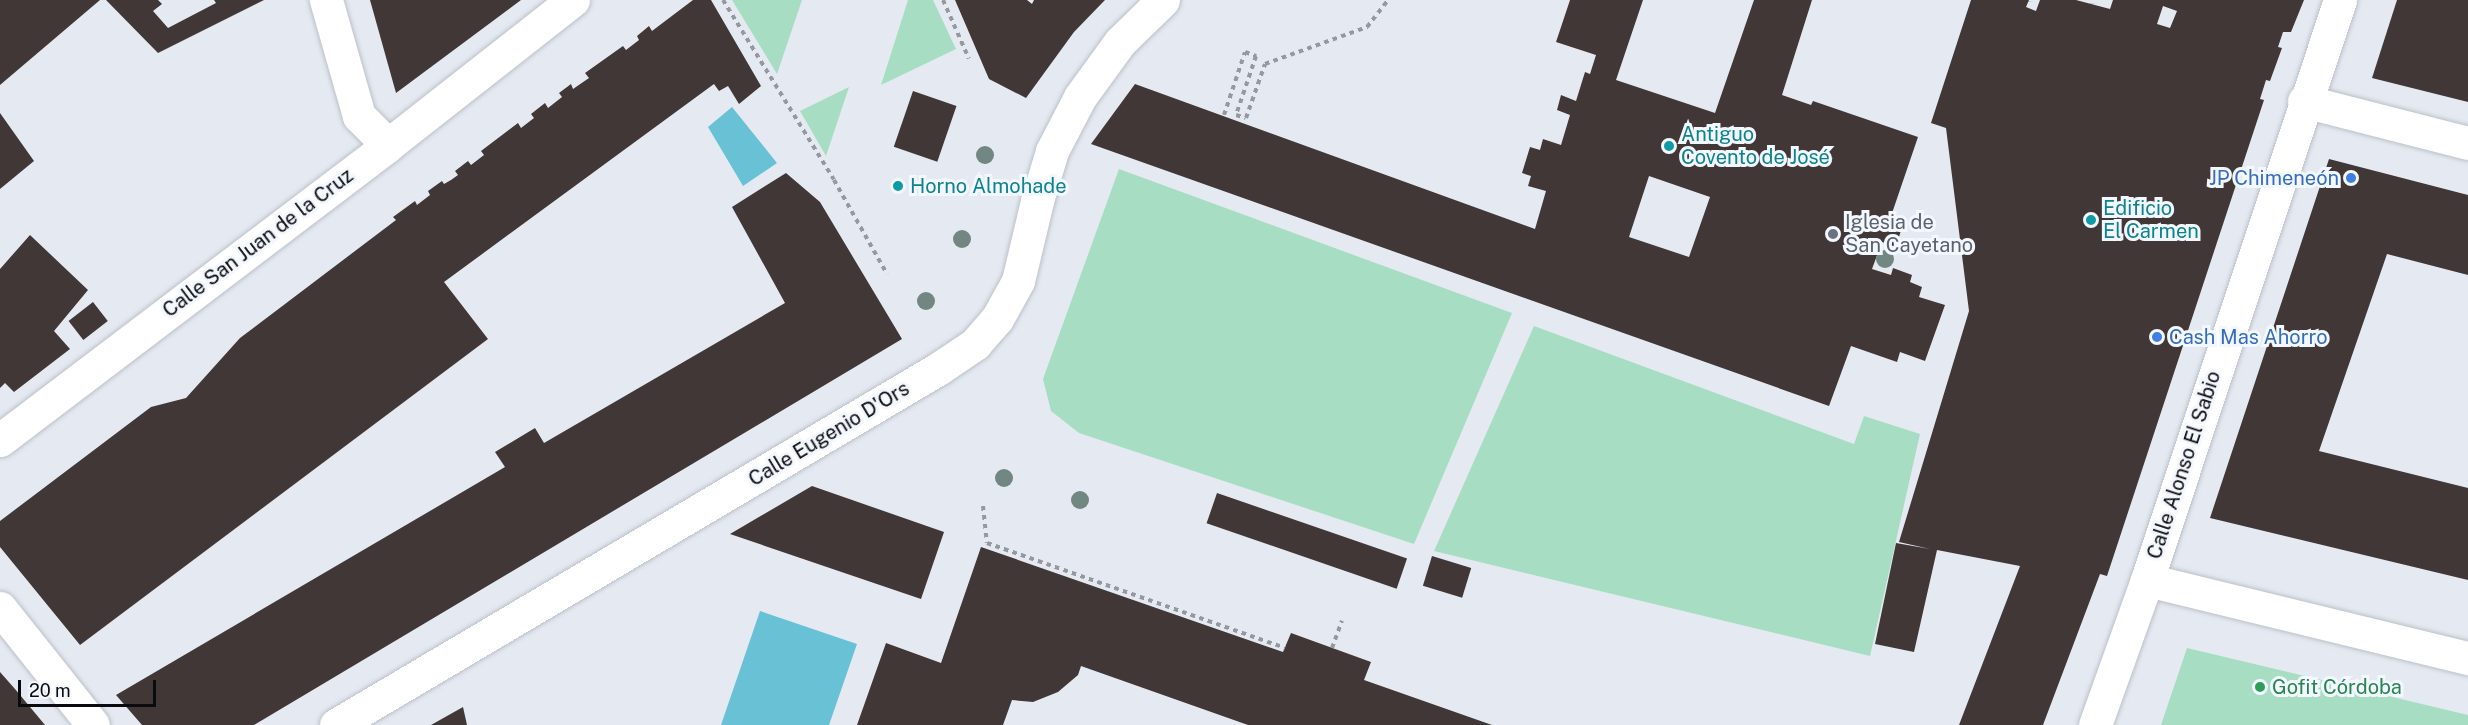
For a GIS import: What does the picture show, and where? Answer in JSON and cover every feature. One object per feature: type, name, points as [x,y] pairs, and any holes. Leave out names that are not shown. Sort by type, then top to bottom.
[{"type":"street","points":[[326,0],[358,116],[388,145]]},
{"type":"street","name":"Calle San Juan de la Cruz","points":[[0,440],[388,145],[573,0]]},
{"type":"street","name":"Calle Eugenio D'Ors","points":[[336,725],[928,375],[975,344],[998,319],[1018,281],[1052,151],[1080,97],[1120,42],[1163,0]]},
{"type":"street","name":"Calle Alonso El Sabio","points":[[2095,725],[2147,580],[2304,101],[2340,0]]},
{"type":"street","points":[[2304,101],[2468,143]]},
{"type":"street","points":[[2147,580],[2468,658]]},
{"type":"street","points":[[0,608],[93,725]]},
{"type":"path","points":[[723,0],[834,180],[887,274]]},
{"type":"path","points":[[943,0],[969,59]]},
{"type":"path","points":[[1224,115],[1245,52],[1256,56],[1236,115],[1246,118],[1265,63],[1367,27],[1388,0]]},
{"type":"path","points":[[983,506],[987,543],[1285,648]]},
{"type":"path","points":[[1332,648],[1342,621]]},
{"type":"green space","points":[[732,0],[802,0],[777,74]]},
{"type":"green space","points":[[908,0],[933,0],[956,49],[881,85]]},
{"type":"green space","points":[[849,87],[826,156],[800,111]]},
{"type":"green space","points":[[1119,169],[1512,313],[1414,544],[1079,433],[1051,411],[1043,379]]},
{"type":"green space","points":[[1534,326],[1854,444],[1864,416],[1920,434],[1870,656],[1434,551]]},
{"type":"green space","name":"Gofit Córdoba","points":[[2187,648],[2468,715],[2468,725],[2161,725]]},
{"type":"water","points":[[732,107],[777,163],[743,186],[708,127]]},
{"type":"water","points":[[760,611],[857,644],[829,725],[721,725]]},
{"type":"building","points":[[0,0],[100,0],[0,85]]},
{"type":"building","points":[[106,0],[158,0],[162,4],[153,11],[168,28],[216,3],[214,0],[264,0],[158,53]]},
{"type":"building","points":[[370,0],[521,0],[396,93]]},
{"type":"building","points":[[693,0],[711,0],[761,86],[739,104],[728,86],[719,91],[714,84],[444,282],[488,339],[80,645],[0,547],[0,521],[151,407],[186,398],[240,338],[396,220],[393,217],[415,201],[417,205],[430,195],[428,191],[442,181],[444,184],[458,175],[455,171],[468,161],[471,165],[484,155],[481,151],[518,123],[521,128],[534,118],[531,114],[545,103],[548,108],[562,97],[559,93],[571,84],[573,89],[589,78],[585,73],[623,46],[626,50],[639,40],[637,36],[649,26],[652,31]]},
{"type":"building","points":[[955,0],[1027,0],[1032,4],[1034,0],[1105,0],[1074,32],[1026,98],[989,79]]},
{"type":"building","points":[[1570,0],[1643,0],[1616,80],[1715,113],[1754,0],[1812,0],[1782,95],[1811,105],[1813,101],[1918,137],[1889,222],[1902,227],[1896,247],[1882,242],[1872,269],[1891,275],[1893,268],[1912,275],[1910,282],[1922,287],[1919,297],[1945,305],[1925,361],[1900,352],[1897,362],[1851,346],[1829,406],[1091,144],[1135,84],[1535,229],[1546,191],[1528,186],[1531,176],[1522,173],[1530,147],[1540,150],[1543,139],[1561,145],[1570,115],[1557,110],[1561,95],[1576,101],[1585,72],[1590,74],[1596,55],[1556,42]],"holes":[[[1649,176],[1710,197],[1689,257],[1629,237]]]},
{"type":"building","name":"Edificio El Carmen","points":[[1971,0],[2029,0],[2026,7],[2036,11],[2040,0],[2076,0],[2110,9],[2113,0],[2304,0],[2291,32],[2283,32],[2278,47],[2282,48],[2270,81],[2266,80],[2260,99],[2264,100],[2107,576],[2100,574],[2043,725],[1959,725],[2020,566],[1937,550],[1914,652],[1875,644],[1896,543],[1930,549],[1899,542],[1969,311],[1946,128],[1931,123]],"holes":[[[2163,6],[2177,11],[2170,28],[2157,24]]]},
{"type":"building","points":[[2397,0],[2468,0],[2468,102],[2372,78]]},
{"type":"building","points":[[913,91],[956,106],[937,162],[894,147]]},
{"type":"building","points":[[0,113],[34,161],[0,189]]},
{"type":"building","points":[[2329,159],[2468,195],[2468,275],[2387,254],[2319,451],[2468,488],[2468,580],[2210,518]]},
{"type":"building","points":[[786,173],[820,202],[902,339],[254,725],[142,725],[116,695],[505,467],[495,452],[535,428],[544,443],[785,303],[732,207]]},
{"type":"building","points":[[30,235],[88,290],[54,331],[70,349],[14,392],[5,383],[0,388],[0,269]]},
{"type":"building","points":[[93,302],[108,321],[83,340],[69,321]]},
{"type":"building","points":[[812,486],[944,532],[921,599],[730,534]]},
{"type":"building","points":[[1217,493],[1407,558],[1397,589],[1207,523]]},
{"type":"building","points":[[981,547],[1283,652],[1291,633],[1371,662],[1364,680],[1492,725],[1248,725],[1081,666],[1078,675],[1058,692],[1033,702],[1012,700],[1003,725],[857,725],[886,643],[941,663]]},
{"type":"building","points":[[1432,556],[1471,568],[1462,598],[1423,586]]},
{"type":"building","points":[[0,672],[15,689],[45,725],[0,725]]},
{"type":"building","points":[[463,707],[467,725],[431,725]]},
{"type":"place","name":"Antiguo Covento de José","points":[[1669,146]]},
{"type":"place","name":"JP Chimeneón","points":[[2351,178]]},
{"type":"place","name":"Horno Almohade","points":[[898,186]]},
{"type":"place","name":"Edificio El Carmen","points":[[2091,220]]},
{"type":"place","name":"Iglesia de San Cayetano","points":[[1833,234]]},
{"type":"place","name":"Cash Mas Ahorro","points":[[2157,337]]},
{"type":"place","name":"Gofit Córdoba","points":[[2260,687]]}]
